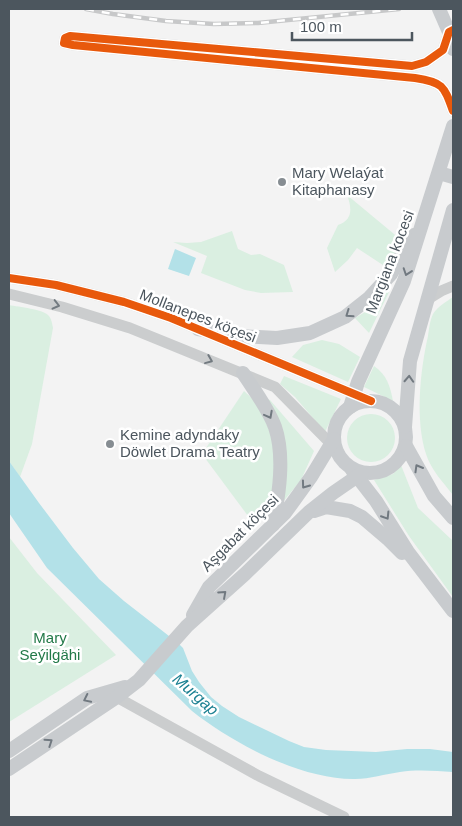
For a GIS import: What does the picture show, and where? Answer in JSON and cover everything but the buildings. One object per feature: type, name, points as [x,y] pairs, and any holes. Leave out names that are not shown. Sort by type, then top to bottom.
[{"type":"main road","points":[[439,9],[451,31],[453,49]]},
{"type":"main road","name":"Margiana kocesi","points":[[353,400],[358,382],[404,281],[453,126]]},
{"type":"main road","points":[[439,173],[453,177]]},
{"type":"main road","points":[[405,428],[410,361],[453,210]]},
{"type":"main road","points":[[198,329],[238,336],[277,338],[310,333],[345,317],[369,298],[391,274],[409,242],[423,223]]},
{"type":"main road","points":[[243,373],[270,416],[279,447],[280,475],[273,524]]},
{"type":"main road","points":[[357,473],[374,474],[385,471],[394,465],[406,446],[407,437],[400,417],[382,403],[353,400],[338,421],[334,430],[333,444],[340,458],[357,473],[408,552],[453,611]]},
{"type":"main road","name":"Aşgabat köçesi","points":[[182,631],[209,587],[286,512],[333,444]]},
{"type":"main road","points":[[406,446],[434,496],[453,518]]},
{"type":"main road","name":"Aşgabat köçesi","points":[[9,769],[112,695],[136,682],[182,631],[309,512],[357,473]]},
{"type":"main road","points":[[309,512],[326,507],[350,511],[362,517],[423,572]]},
{"type":"main road","name":"Aşgabat köçesi","points":[[9,751],[87,698],[112,695]]},
{"type":"street","points":[[451,31],[442,50],[426,62],[412,66],[267,58],[64,43],[65,38],[70,36],[267,58],[415,78],[432,81],[445,90],[453,111]]},
{"type":"street","name":"Mollanepes köçesi","points":[[9,278],[56,285],[124,302],[171,318],[353,400]]},
{"type":"street","points":[[428,299],[453,286]]},
{"type":"street","points":[[9,294],[62,307],[130,328],[275,387],[333,444]]},
{"type":"street","points":[[112,695],[259,776],[344,817]]},
{"type":"green space","points":[[347,195],[400,239],[389,269],[357,248],[335,272],[327,248],[338,225],[349,217],[350,204]]},
{"type":"green space","points":[[232,231],[238,249],[251,255],[260,254],[284,265],[293,292],[261,293],[245,290],[201,273],[207,256],[173,242],[201,242]]},
{"type":"green space","points":[[386,291],[389,292],[369,333],[355,318],[370,309]]},
{"type":"green space","points":[[453,297],[453,495],[438,476],[426,454],[421,426],[420,395],[431,319],[442,304]]},
{"type":"green space","points":[[9,305],[36,310],[46,314],[51,319],[53,328],[32,444],[20,477],[9,461]]},
{"type":"green space","points":[[322,340],[339,344],[360,357],[348,382],[292,357],[303,345]]},
{"type":"green space","points":[[374,366],[387,381],[393,401],[364,387]]},
{"type":"green space","points":[[284,376],[341,399],[325,432],[295,397],[280,384]]},
{"type":"green space","points":[[244,391],[257,403],[277,451],[276,484],[267,519],[251,520],[202,454]]},
{"type":"green space","points":[[261,397],[270,400],[314,451],[301,480],[282,503],[287,473]]},
{"type":"green space","points":[[371,414],[380,416],[388,421],[393,429],[395,438],[393,447],[388,455],[380,460],[371,462],[362,460],[354,455],[349,447],[347,438],[349,429],[354,421],[362,416]]},
{"type":"green space","points":[[401,465],[418,508],[453,541],[453,597],[409,536],[374,480],[393,474]]},
{"type":"green space","name":"Mary Seýilgähi","points":[[9,537],[37,573],[116,655],[9,722]]},
{"type":"water","points":[[175,249],[196,258],[189,276],[168,269]]},
{"type":"water","name":"Murgap","points":[[9,461],[73,548],[99,579],[183,648],[192,671],[199,682],[211,697],[222,706],[239,717],[304,747],[376,752],[430,749],[453,752],[453,772],[413,771],[361,779],[334,778],[291,766],[269,757],[247,747],[208,723],[192,711],[47,568],[9,513]]},
{"type":"railway","points":[[86,9],[166,21],[214,24],[258,23],[399,9]]},
{"type":"cycle path","points":[[453,30],[449,32],[443,50],[426,62],[412,66],[70,36],[65,38],[64,43],[415,78],[431,81],[441,87],[453,111]]},
{"type":"cycle path","points":[[9,278],[56,285],[124,302],[171,318],[371,401]]},
{"type":"place","name":"Mary Welaýat Kitaphanasy","points":[[282,182]]},
{"type":"place","name":"Kemine adyndaky Döwlet Drama Teatry","points":[[110,444]]}]
